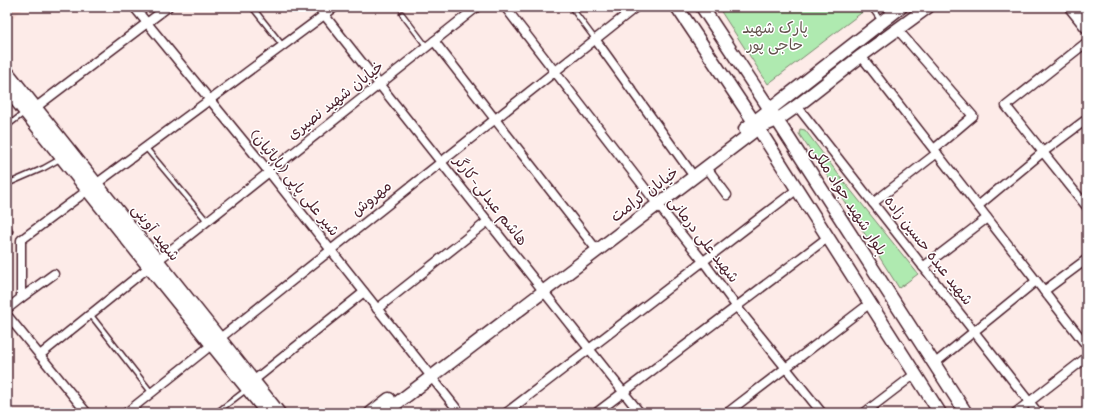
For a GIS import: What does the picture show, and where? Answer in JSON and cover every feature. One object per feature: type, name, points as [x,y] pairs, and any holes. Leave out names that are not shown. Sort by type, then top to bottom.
[{"type":"main road","points":[[677,7],[755,125],[940,413]]},
{"type":"main road","name":"بلوار شهید جواد ملکی","points":[[702,7],[770,109],[966,413]]},
{"type":"main road","name":"خیابان کرامت","points":[[541,288],[593,245],[707,168],[755,125],[770,109],[901,7]]},
{"type":"main road","name":"خیابان کرامت","points":[[384,413],[429,374],[655,202],[690,171],[755,125],[777,120],[928,7]]},
{"type":"main road","points":[[1071,7],[1087,27]]},
{"type":"main road","name":"شهید آوینی","points":[[7,72],[62,158],[92,187]]},
{"type":"main road","name":"شهید آوینی","points":[[7,89],[30,110],[251,385],[279,413]]},
{"type":"main road","name":"خیابان کرامت","points":[[371,413],[429,374]]},
{"type":"main road","name":"شهید آوینی","points":[[251,385],[267,413]]},
{"type":"street","name":"شیر علی پاپی (بابائیان)","points":[[134,7],[269,172],[460,413]]},
{"type":"street","points":[[30,110],[168,7]]},
{"type":"street","name":"هاشم عبدلی-کارگر","points":[[318,7],[640,413]]},
{"type":"street","points":[[21,298],[21,240],[335,7]]},
{"type":"street","name":"خیابان شهید نصیری","points":[[40,355],[477,7]]},
{"type":"street","name":"شهید علی درمانی","points":[[505,7],[655,202],[703,261],[736,306],[822,413]]},
{"type":"street","name":"مهروش","points":[[126,413],[636,7]]},
{"type":"street","points":[[873,203],[935,151],[973,116],[898,30]]},
{"type":"street","points":[[595,39],[690,171]]},
{"type":"street","points":[[434,41],[593,245]]},
{"type":"street","points":[[1087,42],[1006,106],[1087,207]]},
{"type":"street","points":[[861,56],[1036,281],[1085,340]]},
{"type":"street","name":"شهید عبده حسین زاده","points":[[797,106],[1038,413]]},
{"type":"street","points":[[978,206],[1043,152],[1087,119]]},
{"type":"street","points":[[707,168],[726,195]]},
{"type":"street","points":[[506,413],[796,190]]},
{"type":"street","points":[[923,267],[987,218]]},
{"type":"street","points":[[377,309],[488,221]]},
{"type":"street","points":[[596,413],[827,238]]},
{"type":"street","points":[[1044,291],[1087,258]]},
{"type":"street","points":[[7,309],[54,274]]},
{"type":"street","points":[[934,364],[1036,281]]},
{"type":"street","points":[[251,385],[364,292]]},
{"type":"street","points":[[727,413],[870,304]]},
{"type":"street","points":[[7,315],[87,413]]},
{"type":"street","points":[[1015,413],[1087,357]]},
{"type":"street","points":[[864,413],[915,374]]},
{"type":"lane","points":[[252,7],[283,46]]},
{"type":"lane","points":[[571,7],[595,39]]},
{"type":"lane","points":[[871,7],[882,22]]},
{"type":"lane","points":[[402,14],[427,47]]},
{"type":"lane","points":[[7,126],[30,110]]},
{"type":"lane","points":[[146,148],[207,222]]},
{"type":"lane","points":[[7,184],[44,168],[62,158]]},
{"type":"lane","points":[[7,224],[10,231]]},
{"type":"lane","points":[[90,314],[152,393]]},
{"type":"lane","points":[[216,413],[251,385]]},
{"type":"shaded area","points":[[7,7],[26,7],[7,22]]},
{"type":"green space","name":"پارک شهید حاجی پور","points":[[718,7],[869,7],[768,84]]},
{"type":"green space","points":[[800,129],[805,130],[845,183],[918,274],[899,288],[837,190],[799,134]]}]
